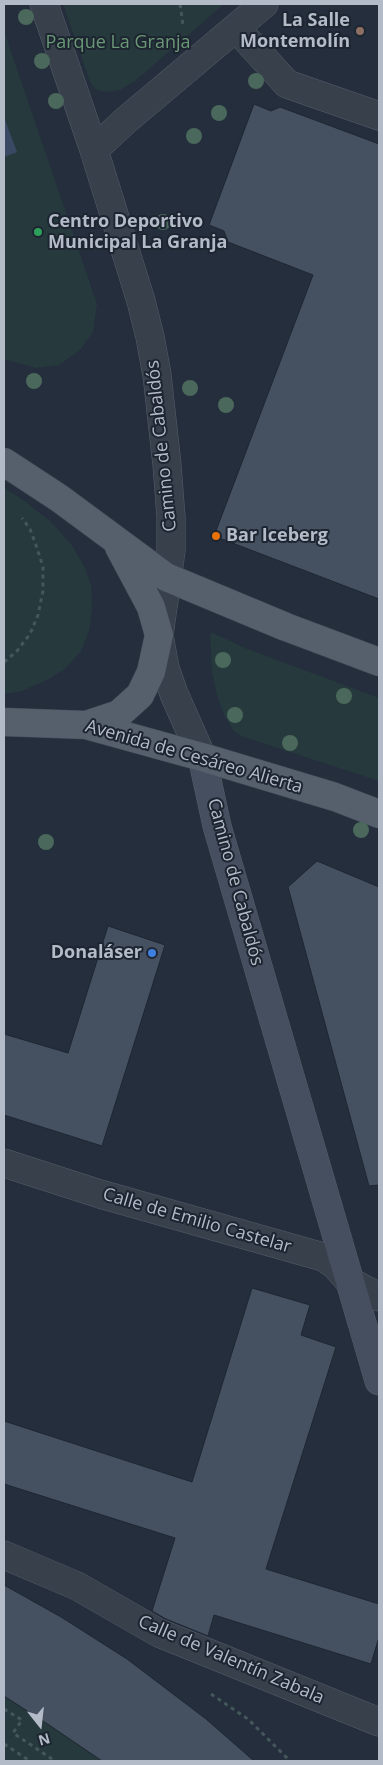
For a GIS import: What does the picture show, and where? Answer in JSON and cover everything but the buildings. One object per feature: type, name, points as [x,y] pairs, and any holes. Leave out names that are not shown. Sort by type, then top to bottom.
[{"type":"main road","points":[[4,462],[166,576],[286,627],[379,662]]},
{"type":"main road","points":[[86,725],[119,714],[140,695],[152,672],[159,635],[151,607],[114,538]]},
{"type":"main road","name":"Avenida de Cesáreo Alierta","points":[[4,722],[86,725],[335,797],[379,814]]},
{"type":"street","name":"Camino de Cabaldós","points":[[44,4],[94,150],[141,301],[157,375],[168,466],[171,517],[171,550],[159,635],[165,668],[174,694],[202,757],[217,826],[379,1381]]},
{"type":"street","points":[[94,150],[264,4]]},
{"type":"street","points":[[236,28],[287,84],[379,116]]},
{"type":"street","name":"Calle de Emilio Castelar","points":[[4,1163],[100,1194],[323,1256],[335,1265],[349,1281],[379,1297]]},
{"type":"street","name":"Calle de Valentín Zabala","points":[[4,1555],[77,1586],[159,1633],[379,1722]]},
{"type":"path","points":[[180,4],[183,30]]},
{"type":"path","points":[[4,662],[17,651],[30,634],[38,615],[43,592],[43,567],[30,529],[19,514]]},
{"type":"path","points":[[208,1692],[248,1719],[290,1761]]},
{"type":"path","points":[[4,1709],[22,1720],[14,1734],[55,1761]]},
{"type":"path","points":[[4,1744],[30,1761]]},
{"type":"green space","name":"Parque La Granja","points":[[63,4],[224,4],[135,81],[120,90],[106,92],[94,88],[90,82]]},
{"type":"green space","name":"Centro Deportivo Municipal La Granja","points":[[4,31],[97,304],[93,332],[80,350],[59,365],[36,368],[4,359]]},
{"type":"green space","points":[[4,488],[50,521],[72,545],[85,568],[91,585],[92,608],[89,631],[81,651],[66,668],[49,679],[22,691],[4,694]]},
{"type":"green space","points":[[210,633],[379,698],[379,781],[241,736],[234,731],[225,717],[217,695],[212,672]]},
{"type":"green space","points":[[4,1696],[49,1725],[102,1761],[4,1761]]},
{"type":"water","points":[[4,117],[17,152],[4,157]]},
{"type":"place","name":"La Salle Montemolín","points":[[360,31]]},
{"type":"place","name":"Centro Deportivo Municipal La Granja","points":[[38,232]]},
{"type":"place","name":"Bar Iceberg","points":[[216,536]]},
{"type":"place","name":"Donaláser","points":[[152,953]]}]
